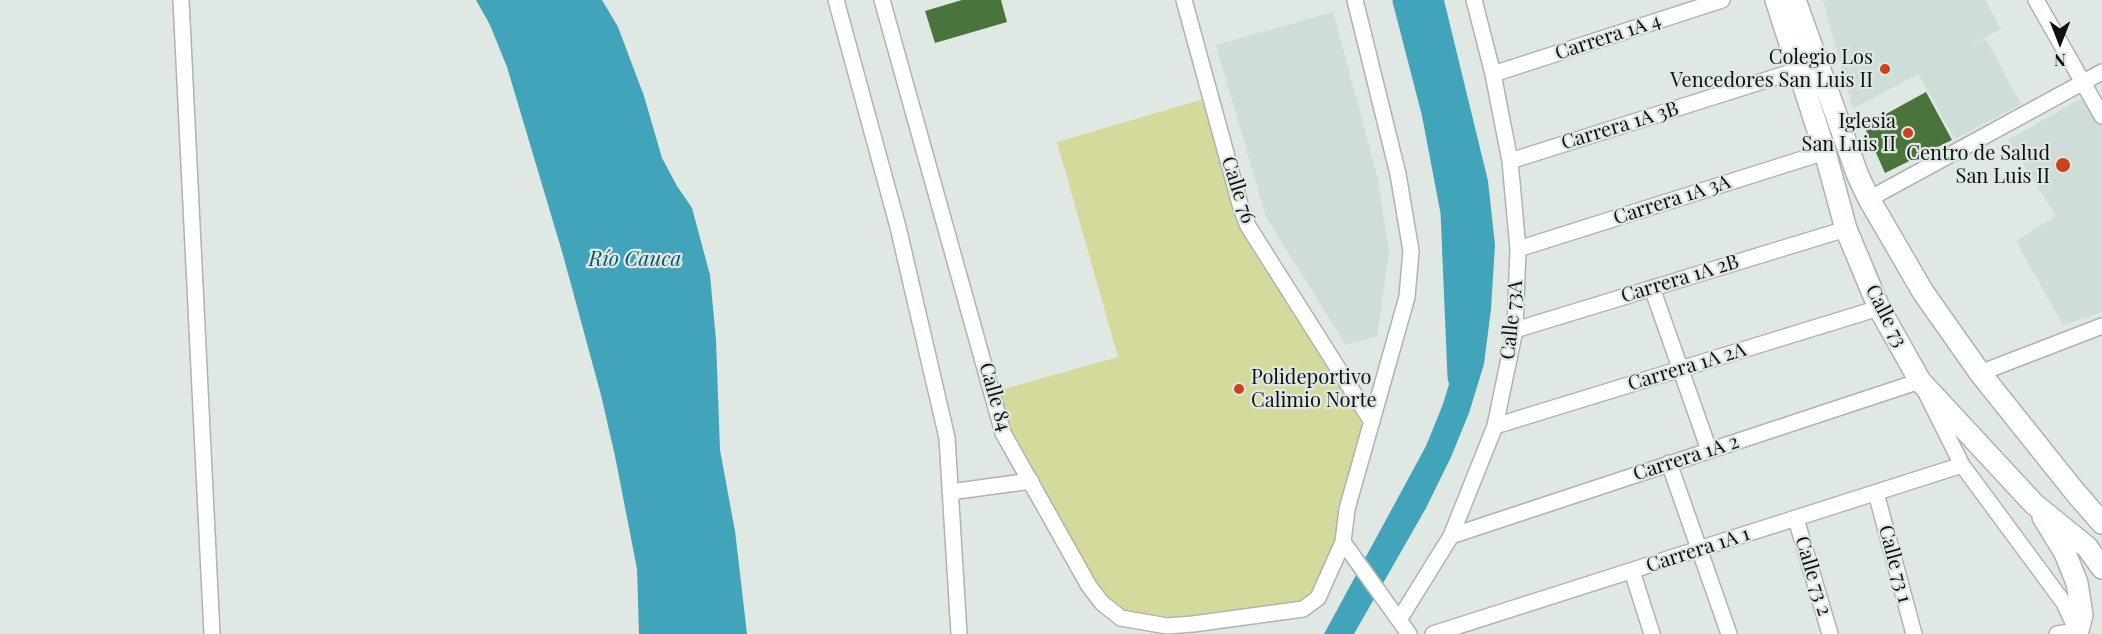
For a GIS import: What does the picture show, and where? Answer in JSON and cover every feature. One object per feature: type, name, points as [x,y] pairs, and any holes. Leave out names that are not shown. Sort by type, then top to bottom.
[{"type":"main road","name":"Calle 73","points":[[1776,0],[1825,152],[1846,229],[1879,308],[1920,381],[2034,504],[2087,547],[2102,568]]},
{"type":"main road","points":[[1795,0],[1869,200],[1923,292],[1980,373],[2102,523]]},
{"type":"main road","points":[[2034,504],[2065,554],[2075,575],[2082,615],[2070,633]]},
{"type":"street","points":[[181,0],[212,634]]},
{"type":"street","points":[[836,0],[898,226],[947,438],[959,634]]},
{"type":"street","name":"Calle 76","points":[[1184,0],[1241,208],[1248,226],[1372,422]]},
{"type":"street","points":[[1355,0],[1398,174],[1411,250],[1407,297],[1347,509],[1343,542],[1409,634]]},
{"type":"street","name":"Calle 73A","points":[[1399,620],[1451,536],[1496,426],[1515,330],[1518,249],[1510,161],[1493,74],[1474,0]]},
{"type":"street","name":"Carrera 1A 4","points":[[1493,74],[1722,0]]},
{"type":"street","points":[[2036,0],[2102,116]]},
{"type":"street","name":"Calle 84","points":[[885,1],[1003,433],[1089,586],[1102,603],[1121,618],[1167,626],[1303,609],[1318,598],[1343,542]]},
{"type":"street","name":"Carrera 1A 3B","points":[[1510,161],[1797,70]]},
{"type":"street","points":[[1869,200],[2102,72]]},
{"type":"street","name":"Carrera 1A 3A","points":[[1518,249],[1825,152]]},
{"type":"street","name":"Carrera 1A 2B","points":[[1515,330],[1846,229]]},
{"type":"street","points":[[1652,288],[1709,450]]},
{"type":"street","name":"Carrera 1A 2A","points":[[1496,426],[1879,308]]},
{"type":"street","points":[[1980,373],[2102,326]]},
{"type":"street","points":[[1920,381],[1962,465],[2064,603],[2070,633]]},
{"type":"street","name":"Carrera 1A 2","points":[[1451,536],[1920,381]]},
{"type":"street","points":[[1669,463],[1729,634]]},
{"type":"street","name":"Carrera 1A 1","points":[[1433,634],[1962,465]]},
{"type":"street","points":[[950,492],[1031,481]]},
{"type":"street","name":"Calle 73 1","points":[[1876,494],[1914,634]]},
{"type":"street","name":"Calle 73 2","points":[[1796,519],[1830,634]]},
{"type":"street","points":[[1632,571],[1652,634]]},
{"type":"shaded area","name":"Colegio Los Vencedores San Luis II","points":[[1823,0],[1985,0],[2001,29],[1964,49],[1986,39],[2021,104],[1955,139],[1918,74],[1853,109]]},
{"type":"shaded area","points":[[1333,12],[1378,179],[1389,253],[1377,336],[1346,345],[1266,217],[1216,45]]},
{"type":"shaded area","points":[[2086,96],[2102,125],[2102,312],[2063,325],[2016,241],[2056,216],[2008,140]]},
{"type":"green space","name":"Polideportivo Calimio Norte","points":[[1211,97],[1241,208],[1372,422],[1344,526],[1310,605],[1193,624],[1121,618],[1102,603],[1003,433],[993,392],[1118,357],[1057,142]]},
{"type":"water","name":"Río Cauca","points":[[476,0],[602,0],[618,27],[644,96],[662,158],[692,208],[710,275],[716,340],[720,450],[735,531],[747,634],[639,634],[637,569],[601,395],[563,255],[507,67],[490,25]]},
{"type":"water","points":[[1416,0],[1444,0],[1488,181],[1495,245],[1491,309],[1484,364],[1469,413],[1451,457],[1426,508],[1354,634],[1324,634],[1426,446],[1443,404],[1457,358],[1464,306],[1467,246],[1461,186]]},
{"type":"building","points":[[962,0],[1001,0],[1007,22],[935,43],[925,11]]},
{"type":"building","name":"Iglesia San Luis II","points":[[1926,92],[1952,140],[1885,173],[1864,126]]},
{"type":"waterway","points":[[1406,0],[1435,112],[1454,212],[1461,377]]},
{"type":"place","name":"Colegio Los Vencedores San Luis II","points":[[1885,69]]},
{"type":"place","name":"Iglesia San Luis II","points":[[1908,133]]},
{"type":"place","name":"Centro de Salud San Luis II","points":[[2063,165]]},
{"type":"place","name":"Polideportivo Calimio Norte","points":[[1239,389]]}]
